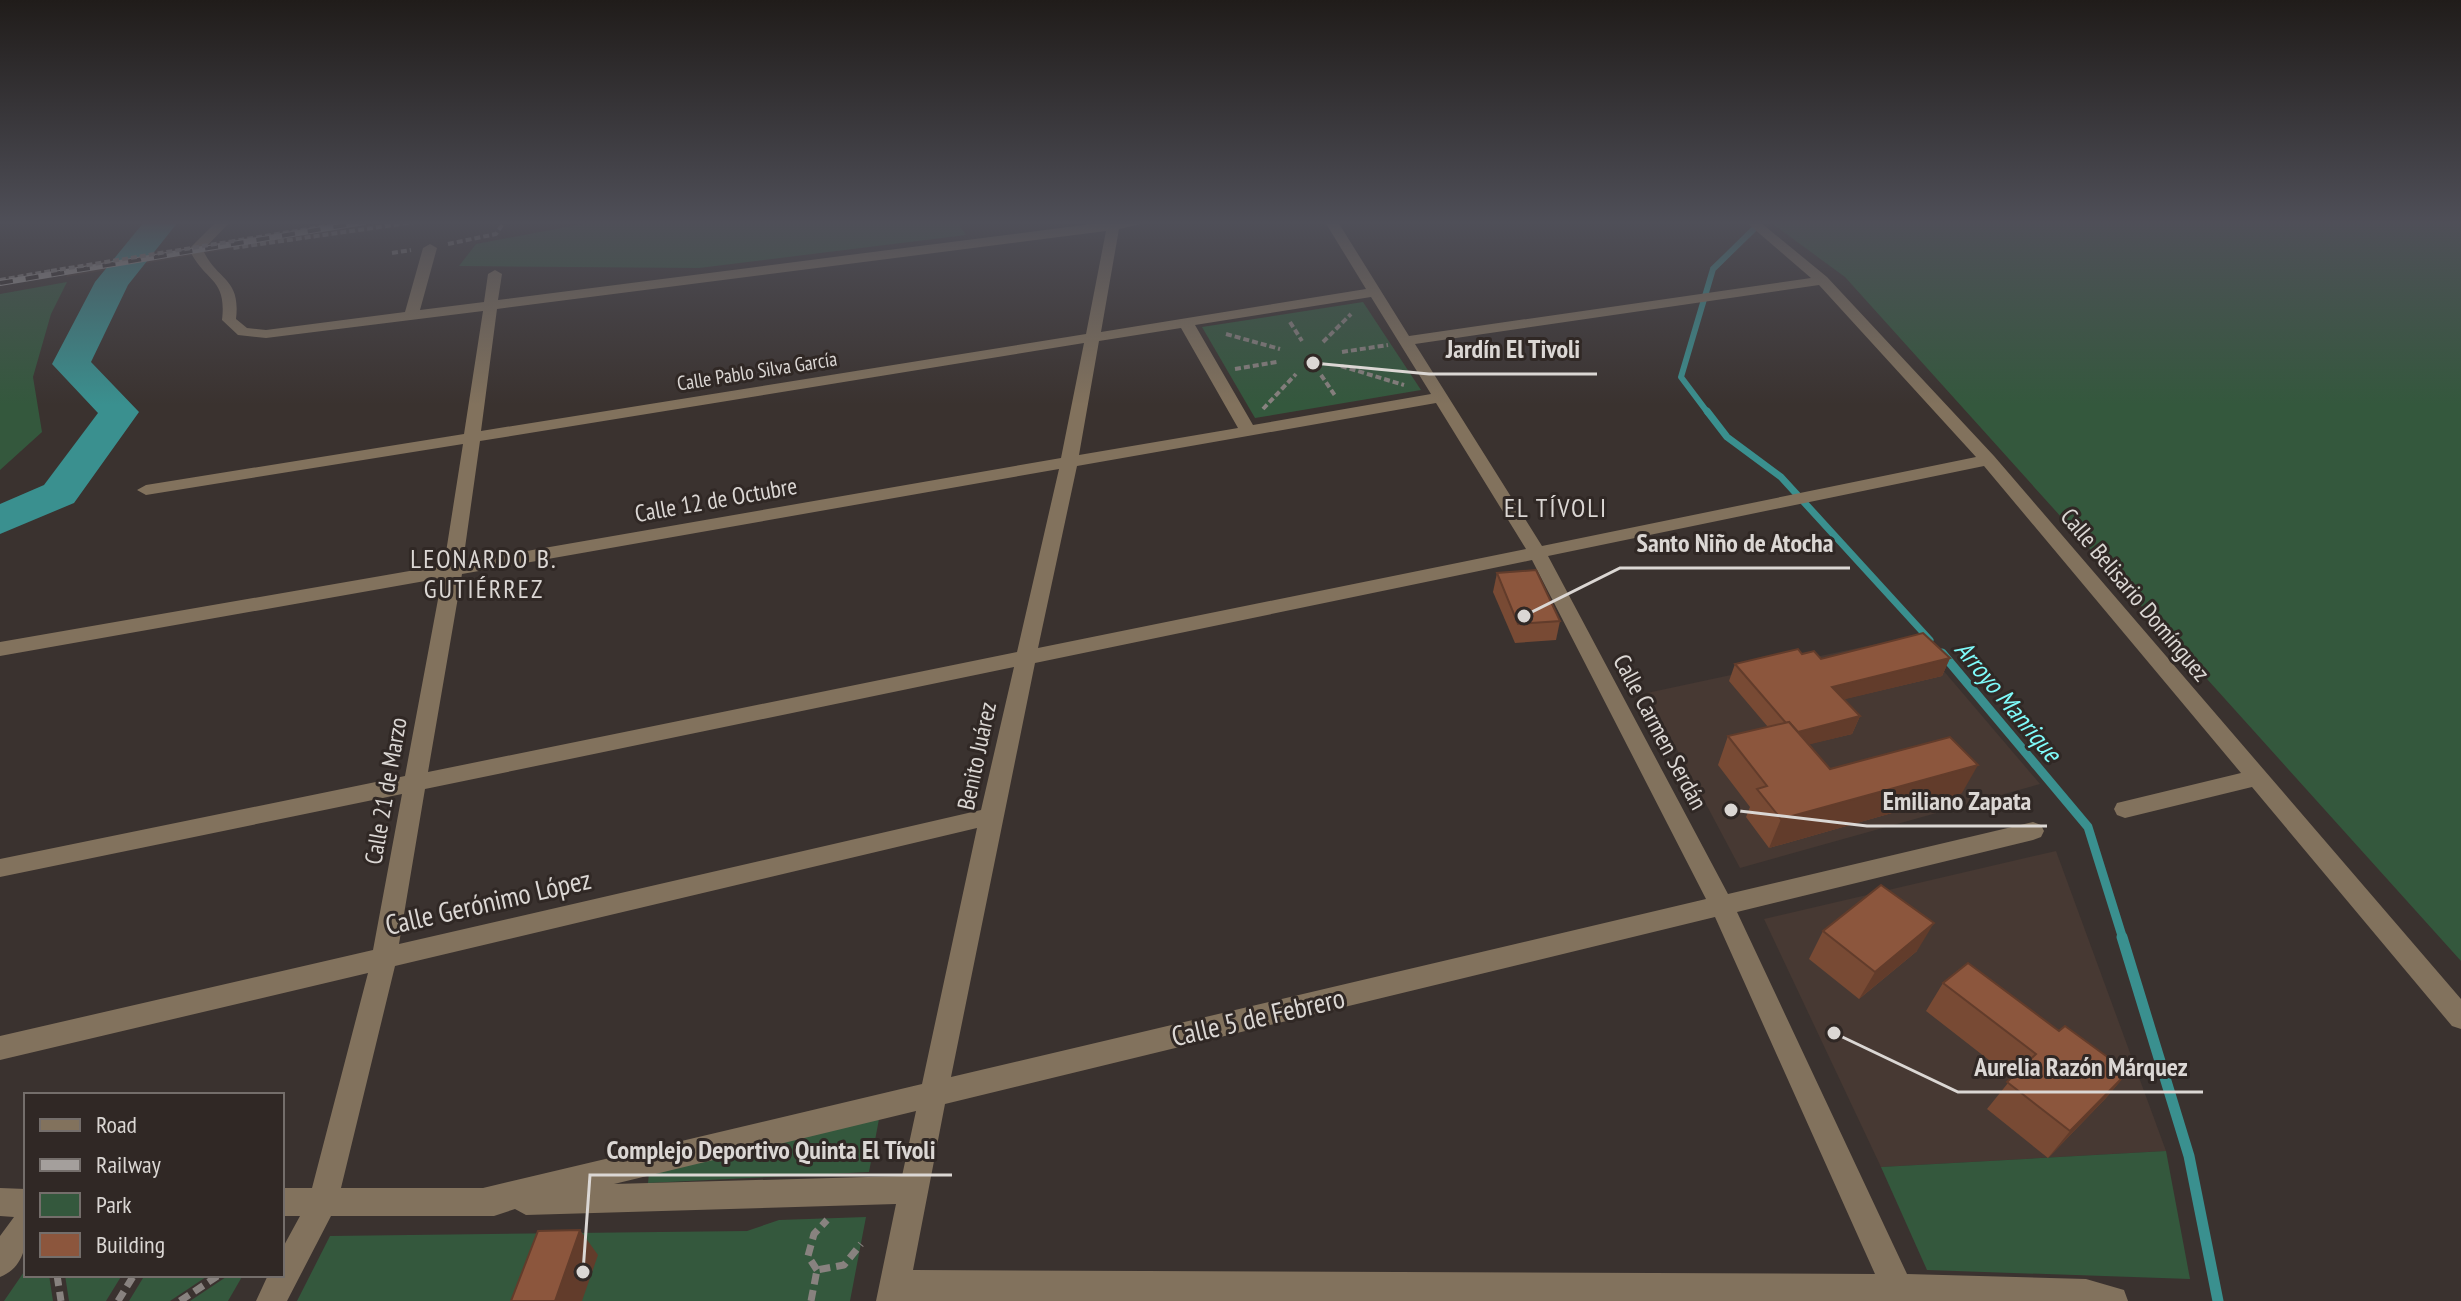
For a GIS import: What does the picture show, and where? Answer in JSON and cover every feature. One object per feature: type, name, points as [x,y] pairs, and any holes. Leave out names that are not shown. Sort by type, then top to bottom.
[{"type":"street","points":[[225,283],[230,287],[233,299],[229,320],[243,332],[266,334],[662,283]]},
{"type":"street","points":[[411,315],[420,283]]},
{"type":"street","name":"Calle 21 de Marzo","points":[[284,1276],[323,1202],[384,958],[453,570],[494,283]]},
{"type":"street","name":"Benito Juárez","points":[[892,1293],[1024,658],[1069,462],[1103,283]]},
{"type":"street","name":"Calle Carmen Serdán","points":[[1369,283],[1398,343],[1441,397],[1537,552],[1722,906],[1898,1289]]},
{"type":"street","points":[[1398,343],[1804,283]]},
{"type":"street","name":"Calle Belisario Domínguez","points":[[1825,283],[1988,460],[2461,1018]]},
{"type":"street","name":"Calle Pablo Silva García","points":[[146,490],[1375,292]]},
{"type":"street","points":[[1186,323],[1252,424]]},
{"type":"street","name":"Calle 12 de Octubre","points":[[0,649],[1069,462],[1252,424],[1441,397]]},
{"type":"street","points":[[0,868],[1988,460]]},
{"type":"street","points":[[2125,809],[2256,778]]},
{"type":"street","name":"Calle Gerónimo López","points":[[0,1048],[991,816]]},
{"type":"street","name":"Calle 5 de Febrero","points":[[483,1202],[2033,831]]},
{"type":"street","name":"Calle 5 de Febrero","points":[[284,1202],[483,1202],[912,1190]]},
{"type":"street","points":[[0,1202],[24,1203]]},
{"type":"street","points":[[0,1262],[24,1228]]},
{"type":"street","name":"Calle 21 de Marzo","points":[[271,1301],[284,1277]]},
{"type":"street","points":[[892,1293],[1477,1294],[1898,1289],[2086,1294],[2113,1301]]},
{"type":"path","points":[[1323,342],[1353,312]]},
{"type":"path","points":[[1285,314],[1302,341]]},
{"type":"path","points":[[1215,331],[1280,349]]},
{"type":"path","points":[[1342,352],[1398,343]]},
{"type":"path","points":[[1227,370],[1277,362]]},
{"type":"path","points":[[1341,366],[1407,386]]},
{"type":"path","points":[[1252,424],[1296,374]]},
{"type":"path","points":[[1321,375],[1340,403]]},
{"type":"path","points":[[811,1301],[817,1270],[808,1256],[814,1234],[828,1218]]},
{"type":"path","points":[[817,1270],[836,1271],[852,1261],[861,1244]]},
{"type":"path","points":[[57,1277],[61,1301]]},
{"type":"path","points":[[118,1301],[133,1277]]},
{"type":"path","points":[[180,1301],[216,1277]]},
{"type":"shaded area","points":[[1914,636],[2040,784],[1740,868],[1647,693]]},
{"type":"shaded area","points":[[2056,851],[2166,1151],[1881,1167],[1764,919]]},
{"type":"green space","points":[[67,283],[51,314],[33,377],[42,432],[0,470],[0,294]]},
{"type":"green space","points":[[1850,283],[2461,283],[2461,961]]},
{"type":"green space","points":[[1363,302],[1421,390],[1255,418],[1202,327]]},
{"type":"green space","points":[[879,1119],[869,1172],[648,1183],[649,1173]]},
{"type":"green space","points":[[2166,1151],[2190,1279],[1927,1270],[1881,1167]]},
{"type":"green space","points":[[866,1217],[850,1301],[297,1301],[330,1236],[747,1231],[779,1220]]},
{"type":"green space","points":[[24,1272],[24,1277],[49,1277],[53,1301],[4,1301]]},
{"type":"green space","points":[[65,1277],[121,1277],[106,1301],[69,1301]]},
{"type":"green space","points":[[206,1277],[170,1301],[129,1301],[143,1278]]},
{"type":"green space","points":[[226,1277],[242,1277],[228,1301],[190,1301]]},
{"type":"building","points":[[1536,570],[1560,621],[1518,624],[1497,573]]},
{"type":"building","points":[[1923,633],[1950,658],[1832,687],[1860,716],[1798,732],[1789,722],[1786,723],[1735,664],[1798,649],[1802,654],[1814,651],[1821,659]]},
{"type":"building","points":[[1789,722],[1830,769],[1950,737],[1978,765],[1781,819],[1757,789],[1767,786],[1728,736]]},
{"type":"building","points":[[1881,885],[1934,923],[1875,972],[1823,931]]},
{"type":"building","points":[[1968,963],[2059,1031],[2065,1026],[2128,1072],[2070,1131],[2007,1082],[2036,1054],[1943,983]]},
{"type":"building","points":[[580,1230],[555,1301],[511,1301],[538,1231]]},
{"type":"waterway","points":[[0,521],[59,494],[119,412],[71,364],[112,283]]},
{"type":"waterway","name":"Arroyo Manrique","points":[[1708,413],[1681,377],[1709,283]]},
{"type":"waterway","name":"Arroyo Manrique","points":[[1707,411],[1727,437],[1781,477],[1930,640]]},
{"type":"waterway","name":"Arroyo Manrique","points":[[1942,653],[2088,827],[2123,939]]},
{"type":"waterway","name":"Arroyo Manrique","points":[[2122,937],[2189,1156],[2218,1301]]},
{"type":"place","name":"Jardín El Tivoli","points":[[1313,363]]},
{"type":"place","name":"Santo Niño de Atocha","points":[[1524,616]]},
{"type":"place","name":"Emiliano Zapata","points":[[1731,810]]},
{"type":"place","name":"Aurelia Razón Márquez","points":[[1834,1033]]},
{"type":"place","name":"Complejo Deportivo Quinta El Tívoli","points":[[583,1272]]},
{"type":"district","name":"EL TÍVOLI","points":[[1556,508]]},
{"type":"district","name":"LEONARDO B. GUTIÉRREZ","points":[[484,574]]}]
